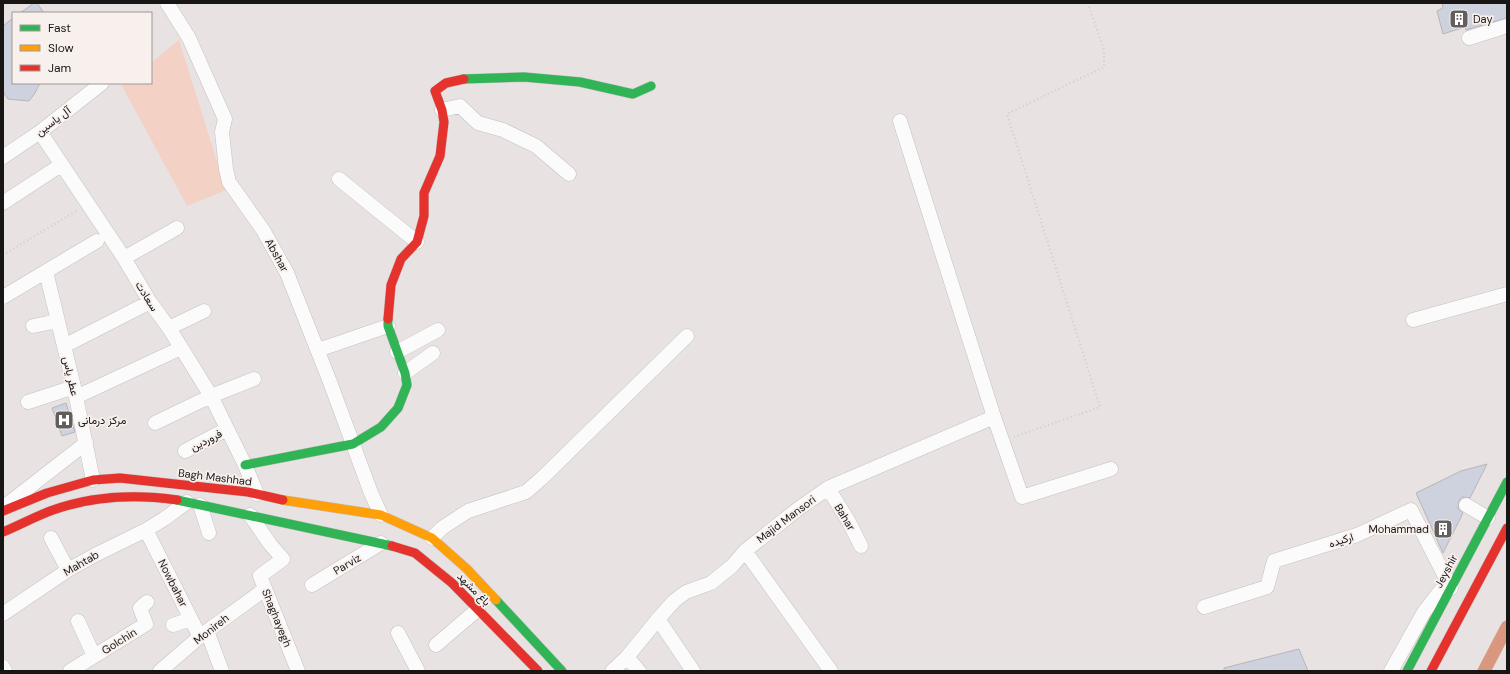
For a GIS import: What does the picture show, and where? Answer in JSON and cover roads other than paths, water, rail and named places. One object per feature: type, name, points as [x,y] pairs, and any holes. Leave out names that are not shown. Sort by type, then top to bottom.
[{"type":"main road","points":[[245,465],[353,444],[381,428],[398,408],[407,385],[405,373],[388,326],[392,285],[401,259],[417,242],[424,216],[424,193],[440,156],[444,122],[442,110],[435,91],[446,83],[464,79],[532,77],[580,82],[633,94],[651,86]]},
{"type":"main road","name":"Bagh Mashhad","points":[[3,511],[47,493],[93,480],[120,478],[257,494],[289,501],[381,515],[432,538]]},
{"type":"main road","name":"Jeyshir","points":[[1407,671],[1507,482]]},
{"type":"main road","points":[[47,493],[53,510]]},
{"type":"main road","points":[[3,532],[53,510],[87,500],[122,496],[162,498],[194,503],[285,522],[316,526],[381,543]]},
{"type":"main road","points":[[285,522],[296,516],[296,509],[289,501]]},
{"type":"main road","points":[[316,512],[323,506]]},
{"type":"main road","points":[[1431,671],[1507,528]]},
{"type":"main road","name":"باغ مشهد","points":[[432,538],[468,569],[562,671]]},
{"type":"main road","name":"باغ مشهد","points":[[381,543],[414,553],[452,583],[536,670]]},
{"type":"street","name":"Abshar","points":[[167,3],[189,38],[225,119],[222,132],[229,182],[263,230],[287,273],[318,350],[371,493],[381,515]]},
{"type":"street","points":[[1469,38],[1507,26]]},
{"type":"street","name":"آل یاسین","points":[[3,156],[40,132],[101,84]]},
{"type":"street","points":[[442,110],[460,106],[478,123],[503,130],[536,146],[569,174]]},
{"type":"street","points":[[900,121],[1002,442],[1022,497],[1110,469]]},
{"type":"street","name":"سعادت","points":[[40,132],[124,258],[150,302],[169,328],[211,396],[245,465],[257,494]]},
{"type":"street","points":[[3,203],[61,165]]},
{"type":"street","points":[[339,179],[417,242]]},
{"type":"street","points":[[124,258],[177,228]]},
{"type":"street","points":[[3,297],[97,241]]},
{"type":"street","name":"عطر یاس","points":[[46,272],[75,392],[93,480]]},
{"type":"street","points":[[1413,320],[1507,294]]},
{"type":"street","points":[[64,346],[150,302]]},
{"type":"street","points":[[169,328],[204,311]]},
{"type":"street","points":[[33,326],[58,321]]},
{"type":"street","points":[[318,350],[388,326]]},
{"type":"street","points":[[397,352],[438,330]]},
{"type":"street","points":[[432,538],[442,528],[468,511],[526,492],[687,336]]},
{"type":"street","points":[[28,402],[75,392],[181,348]]},
{"type":"street","points":[[405,373],[433,353]]},
{"type":"street","points":[[155,423],[211,396],[254,380]]},
{"type":"street","name":"Majid Mansori","points":[[612,671],[627,657],[674,601],[686,592],[711,583],[732,566],[745,551],[798,508],[828,488],[994,417]]},
{"type":"street","name":"فروردین","points":[[185,451],[227,429]]},
{"type":"street","points":[[3,507],[86,443]]},
{"type":"street","points":[[233,491],[245,465]]},
{"type":"street","name":"Bahar","points":[[828,488],[849,522],[861,546]]},
{"type":"street","points":[[162,498],[164,520]]},
{"type":"street","points":[[194,503],[209,533]]},
{"type":"street","name":"Mahtab","points":[[3,614],[68,570],[146,530],[194,503]]},
{"type":"street","points":[[1466,505],[1488,518]]},
{"type":"street","name":"ارکیده","points":[[1204,607],[1267,587],[1274,561],[1357,535],[1411,510],[1451,588]]},
{"type":"street","name":"Shaghayegh","points":[[250,515],[270,544],[283,559],[260,576],[298,671]]},
{"type":"street","name":"Nowbahar","points":[[146,530],[191,619],[203,634],[222,671]]},
{"type":"street","points":[[51,538],[68,570]]},
{"type":"street","name":"Parviz","points":[[312,585],[381,543]]},
{"type":"street","points":[[745,551],[827,670]]},
{"type":"street","points":[[1391,671],[1424,612],[1441,590],[1451,588]]},
{"type":"street","name":"Monireh","points":[[160,671],[203,634],[265,589]]},
{"type":"street","name":"Golchin","points":[[70,671],[146,624],[140,608],[148,602]]},
{"type":"street","points":[[436,645],[478,609]]},
{"type":"street","points":[[173,625],[191,619]]},
{"type":"street","points":[[658,619],[693,671]]},
{"type":"street","points":[[78,621],[94,656]]},
{"type":"street","points":[[398,633],[418,671]]},
{"type":"street","points":[[627,657],[639,671]]},
{"type":"street","points":[[3,667],[5,671]]},
{"type":"waterway","points":[[1484,671],[1507,627]]},
{"type":"place","name":"Day","points":[[1459,19]]},
{"type":"place","name":"مرکز درمانی","points":[[64,420]]},
{"type":"place","name":"Mohammad","points":[[1443,529]]}]
